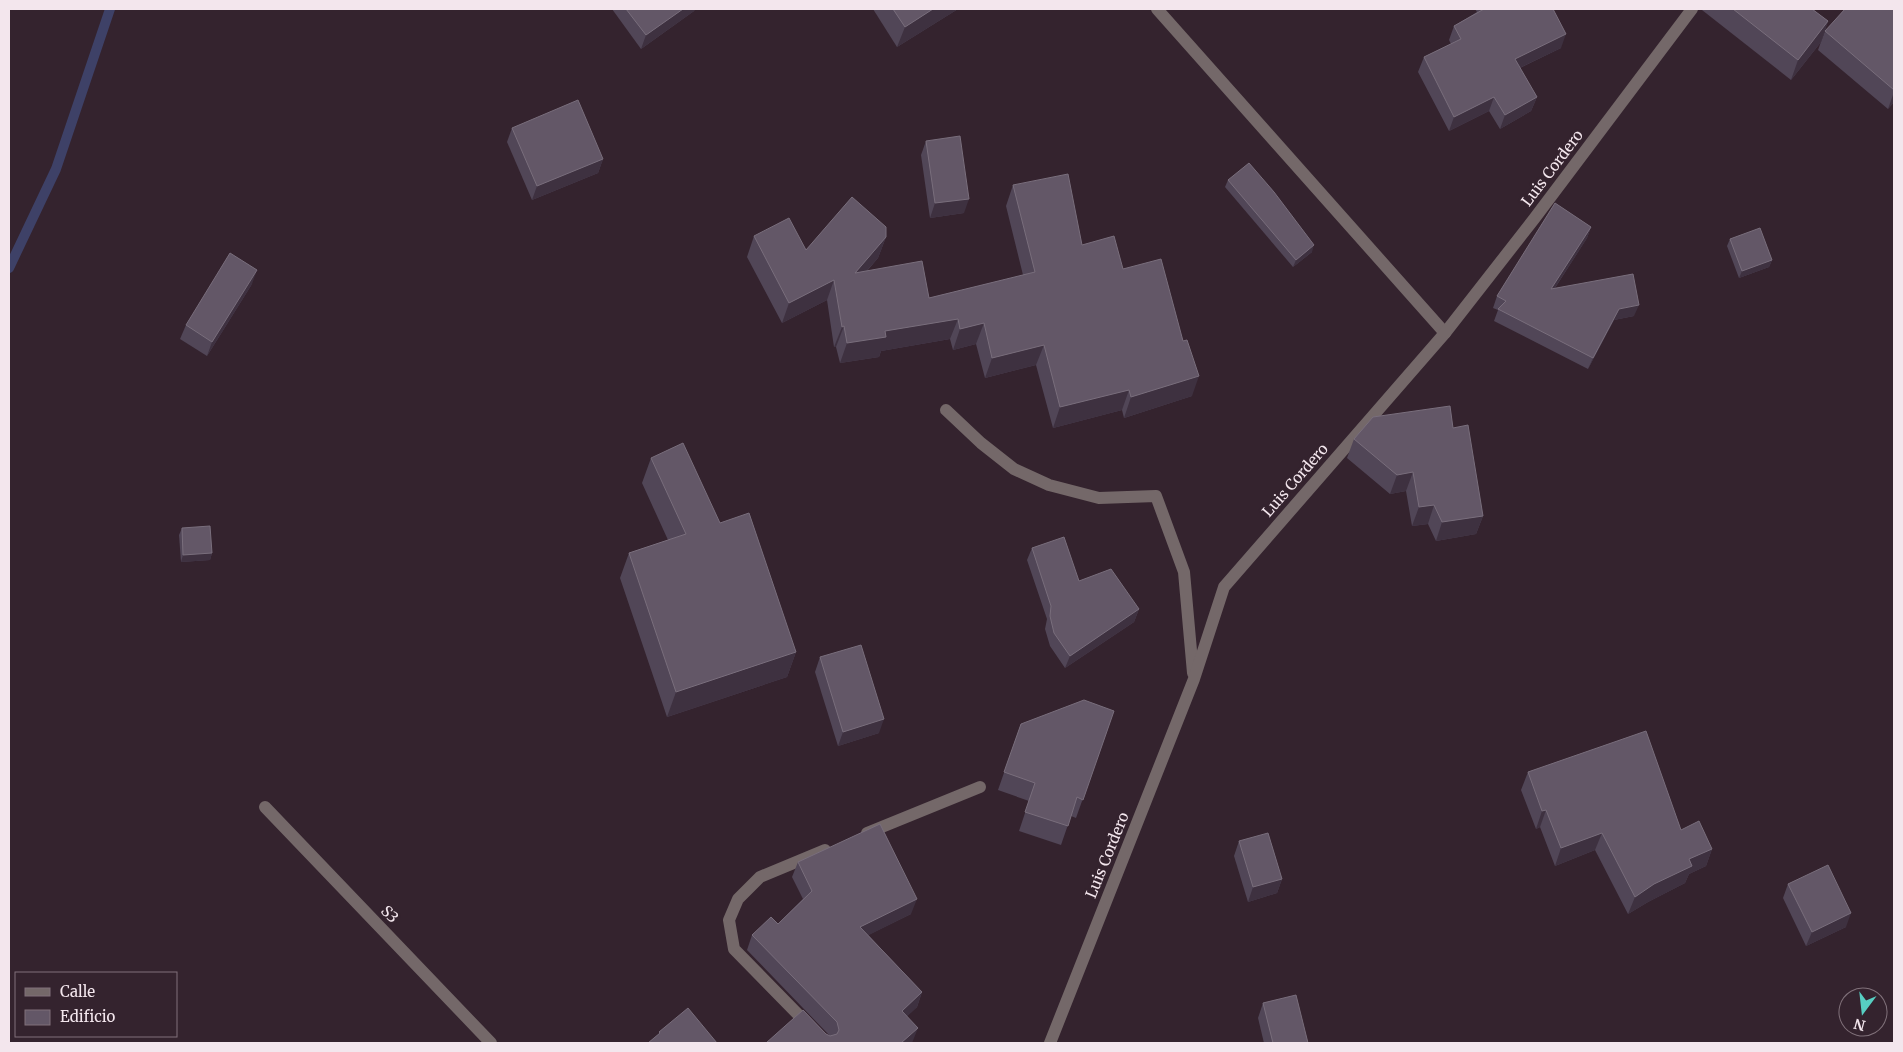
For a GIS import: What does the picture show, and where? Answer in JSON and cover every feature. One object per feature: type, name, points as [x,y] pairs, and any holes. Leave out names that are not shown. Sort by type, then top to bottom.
[{"type":"street","points":[[1157,9],[1444,333]]},
{"type":"street","name":"Luis Cordero","points":[[1050,1043],[1194,679],[1224,587],[1444,333],[1534,219],[1692,9]]},
{"type":"street","points":[[946,410],[981,443],[1014,468],[1049,485],[1099,498],[1156,496],[1184,572],[1194,679]]},
{"type":"street","points":[[852,840],[980,787]]},
{"type":"street","name":"S3","points":[[265,807],[491,1043]]},
{"type":"street","points":[[826,1043],[734,949],[729,920],[738,899],[760,877],[833,847]]},
{"type":"building","points":[[626,9],[683,9],[646,35]]},
{"type":"building","points":[[893,9],[933,9],[905,27]]},
{"type":"building","points":[[1484,9],[1553,9],[1566,34],[1515,59],[1537,97],[1505,115],[1494,97],[1454,117],[1424,57],[1461,39],[1454,26]]},
{"type":"building","points":[[1733,9],[1812,9],[1828,21],[1798,60]]},
{"type":"building","points":[[1845,9],[1894,9],[1894,90],[1825,31]]},
{"type":"building","points":[[578,100],[603,159],[537,186],[512,128]]},
{"type":"building","points":[[960,136],[969,199],[935,203],[926,141]]},
{"type":"building","points":[[1249,163],[1274,192],[1314,245],[1296,260],[1228,180]]},
{"type":"building","points":[[1068,174],[1082,245],[1114,236],[1123,269],[1161,259],[1183,341],[1187,340],[1199,376],[1131,397],[1129,390],[1060,407],[1044,345],[992,358],[984,323],[960,329],[958,319],[885,331],[886,337],[847,343],[844,326],[842,327],[834,280],[789,303],[754,236],[789,218],[806,250],[852,197],[886,227],[886,237],[855,273],[922,261],[929,298],[1035,272],[1013,185]]},
{"type":"building","points":[[1555,203],[1591,227],[1551,289],[1633,274],[1639,305],[1619,309],[1593,358],[1498,309],[1506,301],[1497,296]]},
{"type":"building","points":[[1760,228],[1772,260],[1742,271],[1730,239]]},
{"type":"building","points":[[230,253],[257,270],[212,342],[186,325]]},
{"type":"building","points":[[1450,406],[1453,428],[1468,425],[1483,516],[1442,522],[1434,505],[1419,507],[1413,472],[1397,475],[1354,439],[1373,417]]},
{"type":"building","points":[[683,443],[720,523],[749,513],[796,652],[676,692],[629,553],[686,534],[651,458]]},
{"type":"building","points":[[210,526],[212,553],[183,555],[182,528]]},
{"type":"building","points":[[1064,537],[1079,581],[1111,569],[1139,609],[1070,656],[1054,633],[1050,616],[1051,606],[1032,548]]},
{"type":"building","points":[[861,645],[884,719],[843,732],[820,657]]},
{"type":"building","points":[[1084,700],[1114,711],[1083,800],[1077,797],[1068,826],[1025,812],[1035,783],[1004,772],[1021,724]]},
{"type":"building","points":[[1646,731],[1681,830],[1699,821],[1712,849],[1689,859],[1692,866],[1654,884],[1635,897],[1602,833],[1561,848],[1546,810],[1542,811],[1528,772]]},
{"type":"building","points":[[880,824],[917,899],[860,927],[922,992],[902,1011],[918,1028],[901,1043],[766,1043],[803,1010],[826,1034],[830,1036],[837,1034],[839,1030],[837,1022],[752,935],[771,917],[778,924],[812,891],[798,862]]},
{"type":"building","points":[[1268,833],[1282,879],[1253,887],[1239,841]]},
{"type":"building","points":[[1828,865],[1851,913],[1812,932],[1788,884]]},
{"type":"building","points":[[1296,995],[1308,1043],[1273,1043],[1263,1003]]},
{"type":"building","points":[[688,1008],[717,1043],[648,1043],[659,1032]]},
{"type":"waterway","points":[[9,268],[56,169],[110,9]]}]
